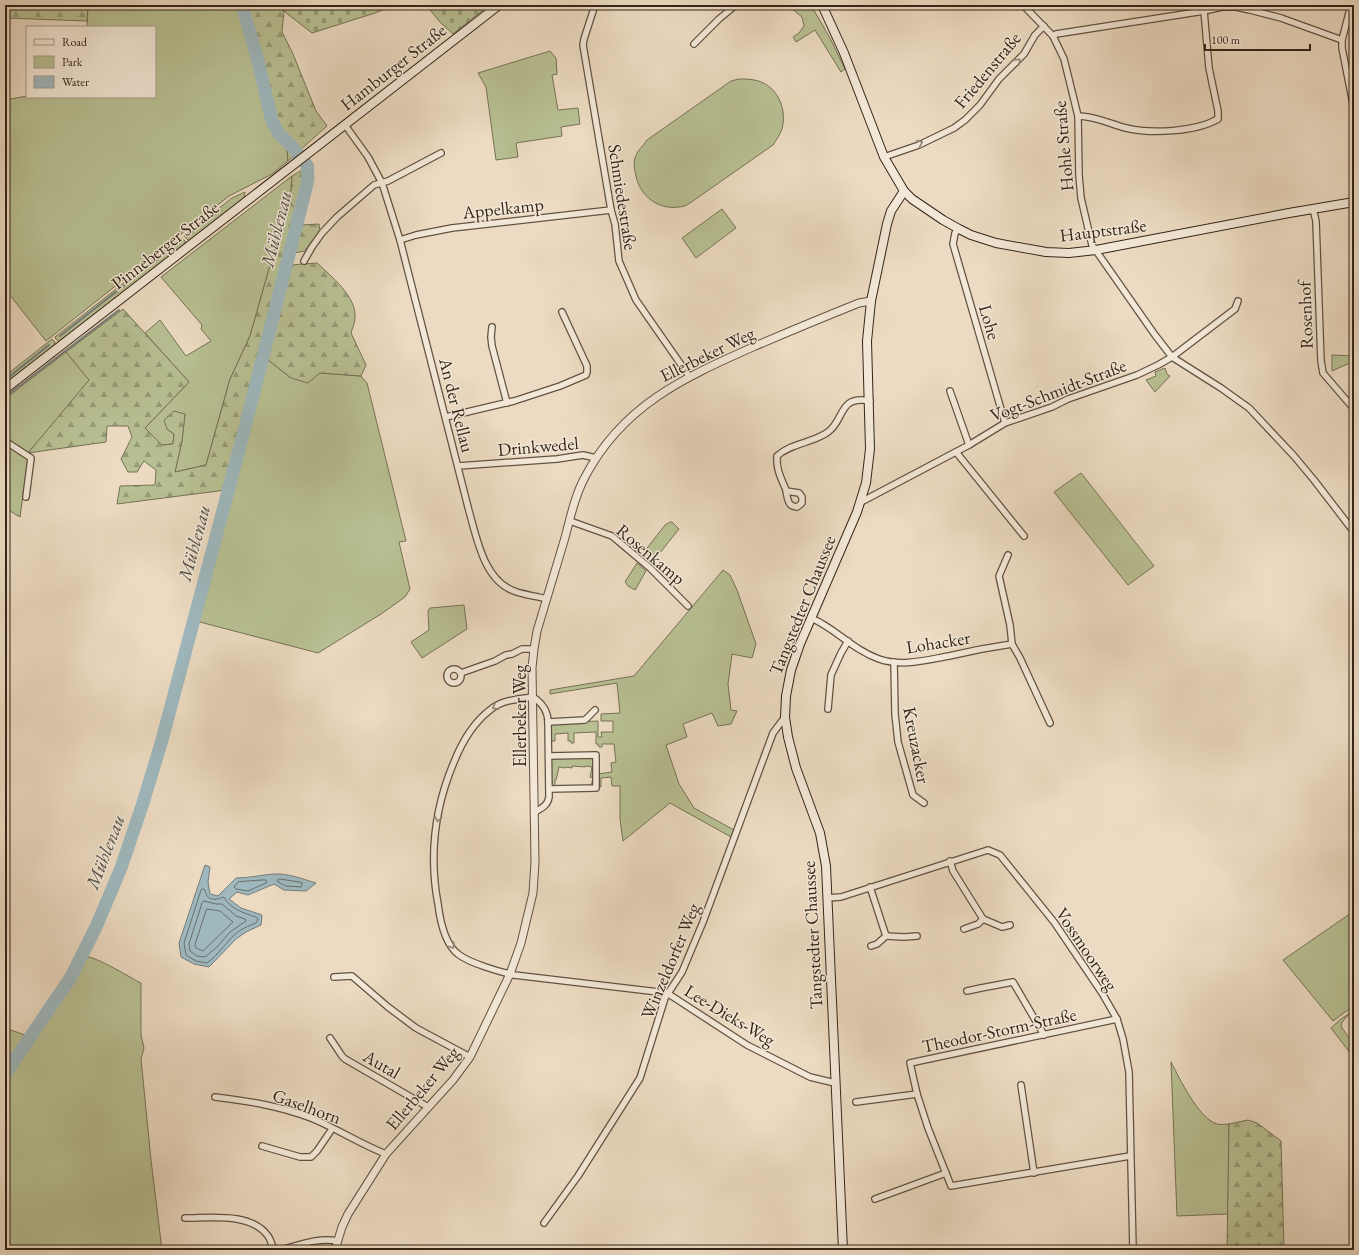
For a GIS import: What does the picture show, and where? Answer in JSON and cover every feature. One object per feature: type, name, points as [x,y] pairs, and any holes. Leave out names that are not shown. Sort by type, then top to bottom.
[{"type":"main road","name":"Hamburger Straße","points":[[345,125],[499,5]]},
{"type":"main road","name":"Hauptstraße","points":[[822,5],[844,53],[884,157],[904,191],[912,199],[943,220],[959,229],[996,243],[1031,250],[1069,253],[1096,250],[1313,208],[1354,202]]},
{"type":"main road","name":"Pinneberger Straße","points":[[5,389],[345,125]]},
{"type":"main road","name":"Tangstedter Chaussee","points":[[843,1250],[826,866],[820,833],[792,753],[788,737],[785,717],[786,696],[791,670],[811,618],[861,502],[868,464],[870,429],[868,340],[871,301],[887,224],[891,211],[904,191]]},
{"type":"street","name":"Schmiedestraße","points":[[595,5],[583,45],[611,210],[615,224],[619,261],[636,300],[689,376]]},
{"type":"street","points":[[694,44],[719,19],[736,5]]},
{"type":"street","name":"Hohle Straße","points":[[1023,5],[1053,36],[1064,59],[1078,116],[1078,162],[1081,198],[1090,240],[1096,250],[1172,357],[1221,388],[1249,408],[1294,456],[1354,532]]},
{"type":"street","points":[[1351,5],[1342,40],[1342,48],[1354,109]]},
{"type":"street","points":[[1053,36],[1056,34],[1236,7],[1287,21],[1342,40]]},
{"type":"street","points":[[1078,116],[1138,130],[1151,131],[1165,131],[1200,125],[1218,118],[1218,111],[1209,68],[1204,11]]},
{"type":"street","name":"Friedenstraße","points":[[884,157],[919,144],[954,128],[965,120],[980,105],[999,79],[1024,54],[1035,35],[1044,26]]},
{"type":"street","name":"An der Rellau","points":[[345,125],[368,157],[382,183],[400,240],[478,541],[489,569],[498,581],[514,592],[547,599]]},
{"type":"street","points":[[304,262],[322,233],[337,217],[374,185],[388,181],[441,153]]},
{"type":"street","name":"Rosenhof","points":[[1313,208],[1316,221],[1321,361],[1323,373],[1354,409]]},
{"type":"street","name":"Appelkamp","points":[[400,240],[416,235],[452,228],[611,210]]},
{"type":"street","name":"Lohe","points":[[959,229],[955,233],[953,244],[1005,423]]},
{"type":"street","name":"Ellerbeker Weg","points":[[335,1250],[342,1227],[348,1214],[386,1154],[453,1080],[470,1057],[510,974],[522,940],[533,893],[536,862],[532,668],[534,649],[537,631],[584,479],[596,458],[618,429],[634,414],[689,376],[817,320],[859,303],[871,301]]},
{"type":"street","name":"Vogt-Schmidt-Straße","points":[[861,502],[956,452],[1005,423],[1052,407],[1085,392],[1137,375],[1172,357],[1235,309],[1238,302]]},
{"type":"street","points":[[446,417],[507,403],[560,386],[586,375],[588,372],[587,366],[562,312]]},
{"type":"street","points":[[492,327],[490,337],[507,403]]},
{"type":"street","points":[[950,391],[968,445]]},
{"type":"street","points":[[786,491],[776,464],[777,456],[783,450],[812,440],[829,432],[835,424],[842,409],[850,403],[858,400],[870,401]]},
{"type":"street","points":[[5,441],[31,458],[26,497]]},
{"type":"street","points":[[956,452],[1024,536]]},
{"type":"street","name":"Drinkwedel","points":[[458,466],[543,460],[583,455],[596,458]]},
{"type":"street","name":"Rosenkamp","points":[[570,521],[612,536],[646,564],[688,606]]},
{"type":"street","points":[[1008,555],[999,576],[1010,625],[1012,644],[1050,723]]},
{"type":"street","name":"Lohacker","points":[[811,618],[828,626],[865,653],[879,659],[894,662],[920,661],[1012,644]]},
{"type":"street","points":[[828,709],[831,675],[848,641]]},
{"type":"street","points":[[461,673],[495,661],[522,649],[534,649]]},
{"type":"street","name":"Kreuzacker","points":[[894,662],[895,714],[898,742],[913,795],[924,803]]},
{"type":"street","points":[[533,698],[543,705],[547,712],[550,789],[548,802],[535,812]]},
{"type":"street","name":"Lee-Dieks-Weg","points":[[533,698],[509,700],[490,709],[474,726],[460,748],[450,772],[441,800],[436,831],[434,874],[435,893],[440,921],[450,946],[458,954],[471,961],[510,974],[667,993],[747,1045],[810,1077],[835,1083]]},
{"type":"street","points":[[548,722],[585,720],[595,710]]},
{"type":"street","name":"Winzeldorfer Weg","points":[[544,1223],[578,1176],[640,1078],[667,993],[682,972],[703,922],[773,733],[785,717]]},
{"type":"street","points":[[549,756],[596,755],[596,788],[550,789]]},
{"type":"street","name":"Vossmoorweg","points":[[827,898],[841,897],[988,850],[1000,855],[1054,922],[1102,993],[1117,1019],[1123,1039],[1129,1072],[1133,1250]]},
{"type":"street","points":[[950,862],[953,871],[983,920],[1002,927],[1010,925]]},
{"type":"street","points":[[870,887],[886,936]]},
{"type":"street","points":[[964,929],[978,924],[983,920]]},
{"type":"street","points":[[872,946],[877,944],[886,936],[917,936]]},
{"type":"street","points":[[334,977],[352,976],[388,1007],[416,1028],[470,1057]]},
{"type":"street","points":[[967,992],[1013,982],[1044,1035]]},
{"type":"street","name":"Theodor-Storm-Straße","points":[[1117,1019],[910,1063],[917,1094],[928,1128],[951,1186],[1130,1156]]},
{"type":"street","name":"Autal","points":[[330,1038],[342,1056],[346,1059],[428,1107]]},
{"type":"street","points":[[1021,1085],[1034,1173]]},
{"type":"street","points":[[856,1102],[917,1094]]},
{"type":"street","name":"Gaselhorn","points":[[215,1097],[252,1102],[291,1111],[312,1119],[386,1154]]},
{"type":"street","points":[[262,1146],[300,1157],[311,1157],[332,1129]]},
{"type":"street","points":[[875,1199],[946,1173]]},
{"type":"street","points":[[185,1218],[241,1219],[256,1226],[267,1235],[274,1250]]},
{"type":"street","points":[[281,1250],[316,1240],[328,1239],[338,1241]]},
{"type":"green space","points":[[5,5],[88,5],[87,21],[5,18]]},
{"type":"green space","points":[[88,5],[237,5],[271,127],[277,138],[287,149],[288,161],[272,174],[229,196],[46,341],[5,289],[5,100],[26,96],[26,98],[156,98],[156,26],[87,26]]},
{"type":"green space","points":[[237,5],[276,5],[284,11],[282,32],[293,54],[316,111],[327,126],[288,161],[287,149],[277,138],[271,127]]},
{"type":"green space","points":[[276,5],[394,5],[375,13],[312,33]]},
{"type":"green space","points":[[426,5],[489,5],[453,34],[440,22]]},
{"type":"green space","points":[[791,5],[811,5],[831,40],[845,69],[841,72],[815,30],[796,42],[793,37],[799,33],[804,26],[802,17],[792,9]]},
{"type":"green space","points":[[550,51],[556,58],[557,74],[552,75],[558,110],[578,108],[580,124],[561,127],[562,136],[516,143],[518,157],[496,160],[486,87],[478,73]]},
{"type":"green space","points":[[739,79],[756,80],[761,82],[767,85],[777,95],[782,108],[783,122],[782,129],[773,145],[686,205],[680,207],[664,206],[651,200],[641,190],[638,183],[634,167],[636,155],[647,140],[731,81]]},
{"type":"green space","points":[[313,164],[313,182],[301,225],[319,224],[320,231],[305,251],[294,253],[290,265],[317,263],[348,295],[355,310],[355,320],[351,333],[366,365],[361,376],[320,373],[308,383],[291,378],[267,359],[260,357],[226,490],[117,504],[120,486],[155,485],[156,470],[144,461],[137,472],[128,472],[121,459],[132,437],[128,426],[107,426],[106,442],[28,453],[89,380],[66,352],[123,309],[189,382],[145,428],[162,445],[173,444],[174,434],[167,429],[164,420],[174,411],[185,414],[182,441],[175,472],[206,465],[230,379],[250,336],[291,191],[292,176]]},
{"type":"green space","points":[[292,176],[291,191],[250,336],[230,379],[206,465],[175,472],[182,441],[185,414],[167,429],[174,434],[173,444],[162,445],[145,428],[189,382],[145,333],[160,320],[186,356],[211,341],[201,329],[202,325],[161,277]]},
{"type":"green space","points":[[245,192],[244,199],[191,241],[184,236],[232,198]]},
{"type":"green space","points":[[722,209],[736,228],[696,258],[682,238]]},
{"type":"green space","points":[[181,238],[185,241],[185,245],[60,342],[55,338],[55,337]]},
{"type":"green space","points":[[52,339],[55,342],[53,348],[5,385],[5,376]]},
{"type":"green space","points":[[66,352],[90,380],[28,453],[5,437],[5,399]]},
{"type":"green space","points":[[1332,355],[1354,356],[1354,361],[1332,371]]},
{"type":"green space","points":[[267,359],[291,378],[320,373],[361,376],[367,383],[406,541],[399,542],[410,589],[405,597],[381,614],[318,653],[196,621]]},
{"type":"green space","points":[[1165,368],[1167,374],[1170,376],[1155,392],[1146,380],[1156,376],[1155,372]]},
{"type":"green space","points":[[5,445],[28,459],[20,517],[5,508]]},
{"type":"green space","points":[[1081,473],[1154,566],[1128,585],[1054,492]]},
{"type":"green space","points":[[672,522],[679,529],[651,564],[641,556],[665,525]]},
{"type":"green space","points":[[637,563],[646,571],[635,590],[628,586],[625,582]]},
{"type":"green space","points":[[723,570],[730,575],[737,590],[756,644],[752,658],[732,654],[728,684],[731,710],[737,711],[731,724],[718,726],[712,713],[683,724],[687,737],[666,745],[679,784],[694,808],[734,830],[731,837],[670,803],[623,841],[620,819],[620,786],[612,786],[611,777],[601,778],[601,787],[598,787],[598,774],[612,772],[611,763],[616,762],[614,744],[602,744],[602,747],[599,747],[598,744],[596,744],[596,732],[574,733],[574,743],[568,741],[568,733],[555,734],[555,741],[551,741],[551,726],[554,723],[598,721],[598,737],[602,737],[601,732],[613,732],[613,721],[601,721],[601,714],[620,713],[617,683],[550,694],[550,690],[634,676]]},
{"type":"green space","points":[[464,605],[467,629],[422,658],[411,642],[429,630],[428,611],[430,608]]},
{"type":"green space","points":[[594,757],[594,784],[591,786],[593,778],[590,777],[592,767],[585,766],[572,766],[572,768],[559,767],[555,780],[555,787],[551,784],[551,760],[553,758]]},
{"type":"green space","points":[[1354,911],[1354,1007],[1333,1021],[1283,960]]},
{"type":"green space","points":[[79,955],[86,956],[111,966],[141,983],[141,1035],[144,1048],[141,1059],[162,1250],[5,1250],[5,1028],[25,1035]]},
{"type":"green space","points":[[1350,1013],[1341,1024],[1342,1028],[1354,1045],[1354,1058],[1331,1028]]},
{"type":"green space","points":[[1171,1062],[1184,1088],[1203,1114],[1217,1124],[1229,1124],[1228,1214],[1177,1216]]},
{"type":"green space","points":[[1248,1120],[1257,1123],[1281,1141],[1284,1250],[1227,1250],[1229,1124]]},
{"type":"water","points":[[205,865],[210,867],[208,882],[210,894],[218,896],[236,878],[246,878],[269,874],[284,874],[316,883],[306,891],[284,890],[274,884],[248,895],[237,892],[229,899],[241,908],[262,915],[261,925],[246,932],[236,939],[209,967],[194,964],[181,957],[179,943]]},
{"type":"waterway","name":"Mühlenau","points":[[5,1074],[71,977],[96,927],[121,868],[162,740],[244,431],[306,188],[308,178],[307,165],[290,144],[279,134],[272,121],[258,61],[242,5]]},
{"type":"waterway","name":"Mühlenau","points":[[291,153],[294,149]]},
{"type":"waterway","points":[[189,234],[220,210]]},
{"type":"waterway","points":[[60,336],[178,243]]},
{"type":"waterway","points":[[5,397],[119,310]]},
{"type":"waterway","points":[[5,380],[49,345]]}]
